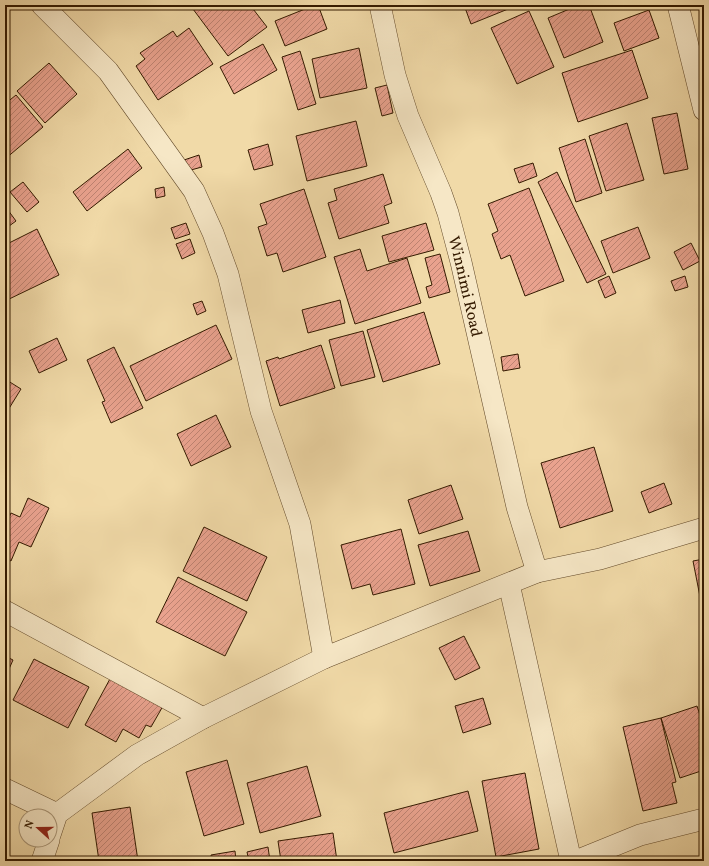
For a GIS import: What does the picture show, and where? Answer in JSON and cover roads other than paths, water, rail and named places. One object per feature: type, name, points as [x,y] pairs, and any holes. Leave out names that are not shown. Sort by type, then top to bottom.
[{"type":"street","points":[[42,5],[108,71],[194,191],[214,233],[228,274],[261,411],[300,524],[324,658]]},
{"type":"street","name":"Winnimi Road","points":[[380,5],[395,75],[408,116],[448,213],[461,262],[518,507],[537,572]]},
{"type":"street","points":[[678,5],[704,110]]},
{"type":"street","points":[[58,813],[137,755],[203,718],[324,658],[537,572],[600,559],[704,528]]},
{"type":"street","points":[[509,584],[571,861]]},
{"type":"street","points":[[5,610],[203,718]]},
{"type":"street","points":[[5,789],[45,808]]},
{"type":"street","points":[[576,861],[640,835],[704,819]]},
{"type":"street","points":[[42,861],[46,848]]}]
